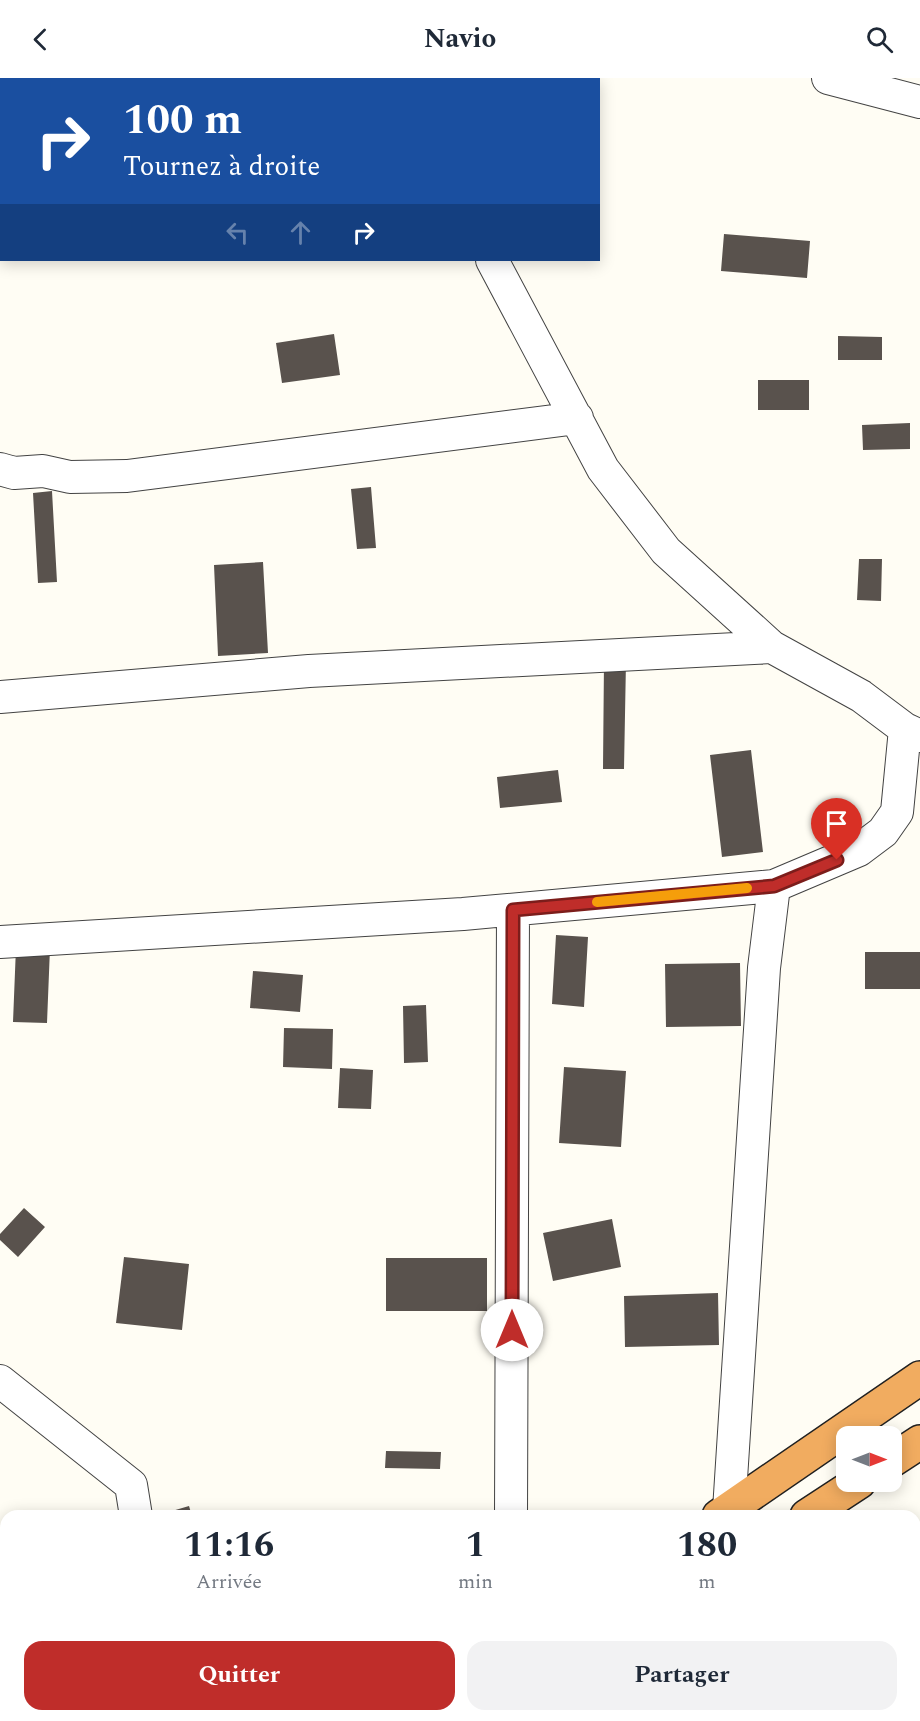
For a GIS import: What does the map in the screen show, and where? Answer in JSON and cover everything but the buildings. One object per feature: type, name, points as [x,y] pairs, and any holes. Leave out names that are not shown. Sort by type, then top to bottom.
[{"type":"highway","points":[[728,1510],[920,1378]]},
{"type":"highway","points":[[902,1454],[920,1442]]},
{"type":"highway","points":[[816,1510],[844,1492]]},
{"type":"street","points":[[828,78],[920,102]]},
{"type":"street","points":[[0,942],[513,910],[774,886],[859,850],[883,832],[897,812],[912,733],[861,696],[772,647],[666,551],[603,469],[493,261]]},
{"type":"street","points":[[0,469],[14,473],[43,471],[70,477],[127,476],[577,418]]},
{"type":"street","points":[[0,696],[309,671],[772,647]]},
{"type":"street","points":[[724,1510],[764,968],[774,886]]},
{"type":"street","points":[[511,1510],[513,910]]},
{"type":"street","points":[[0,1381],[131,1485],[135,1510]]},
{"type":"slow traffic","points":[[597,902],[747,888]]},
{"type":"route","points":[[512,1330],[513,910],[774,886],[837,860]]}]
